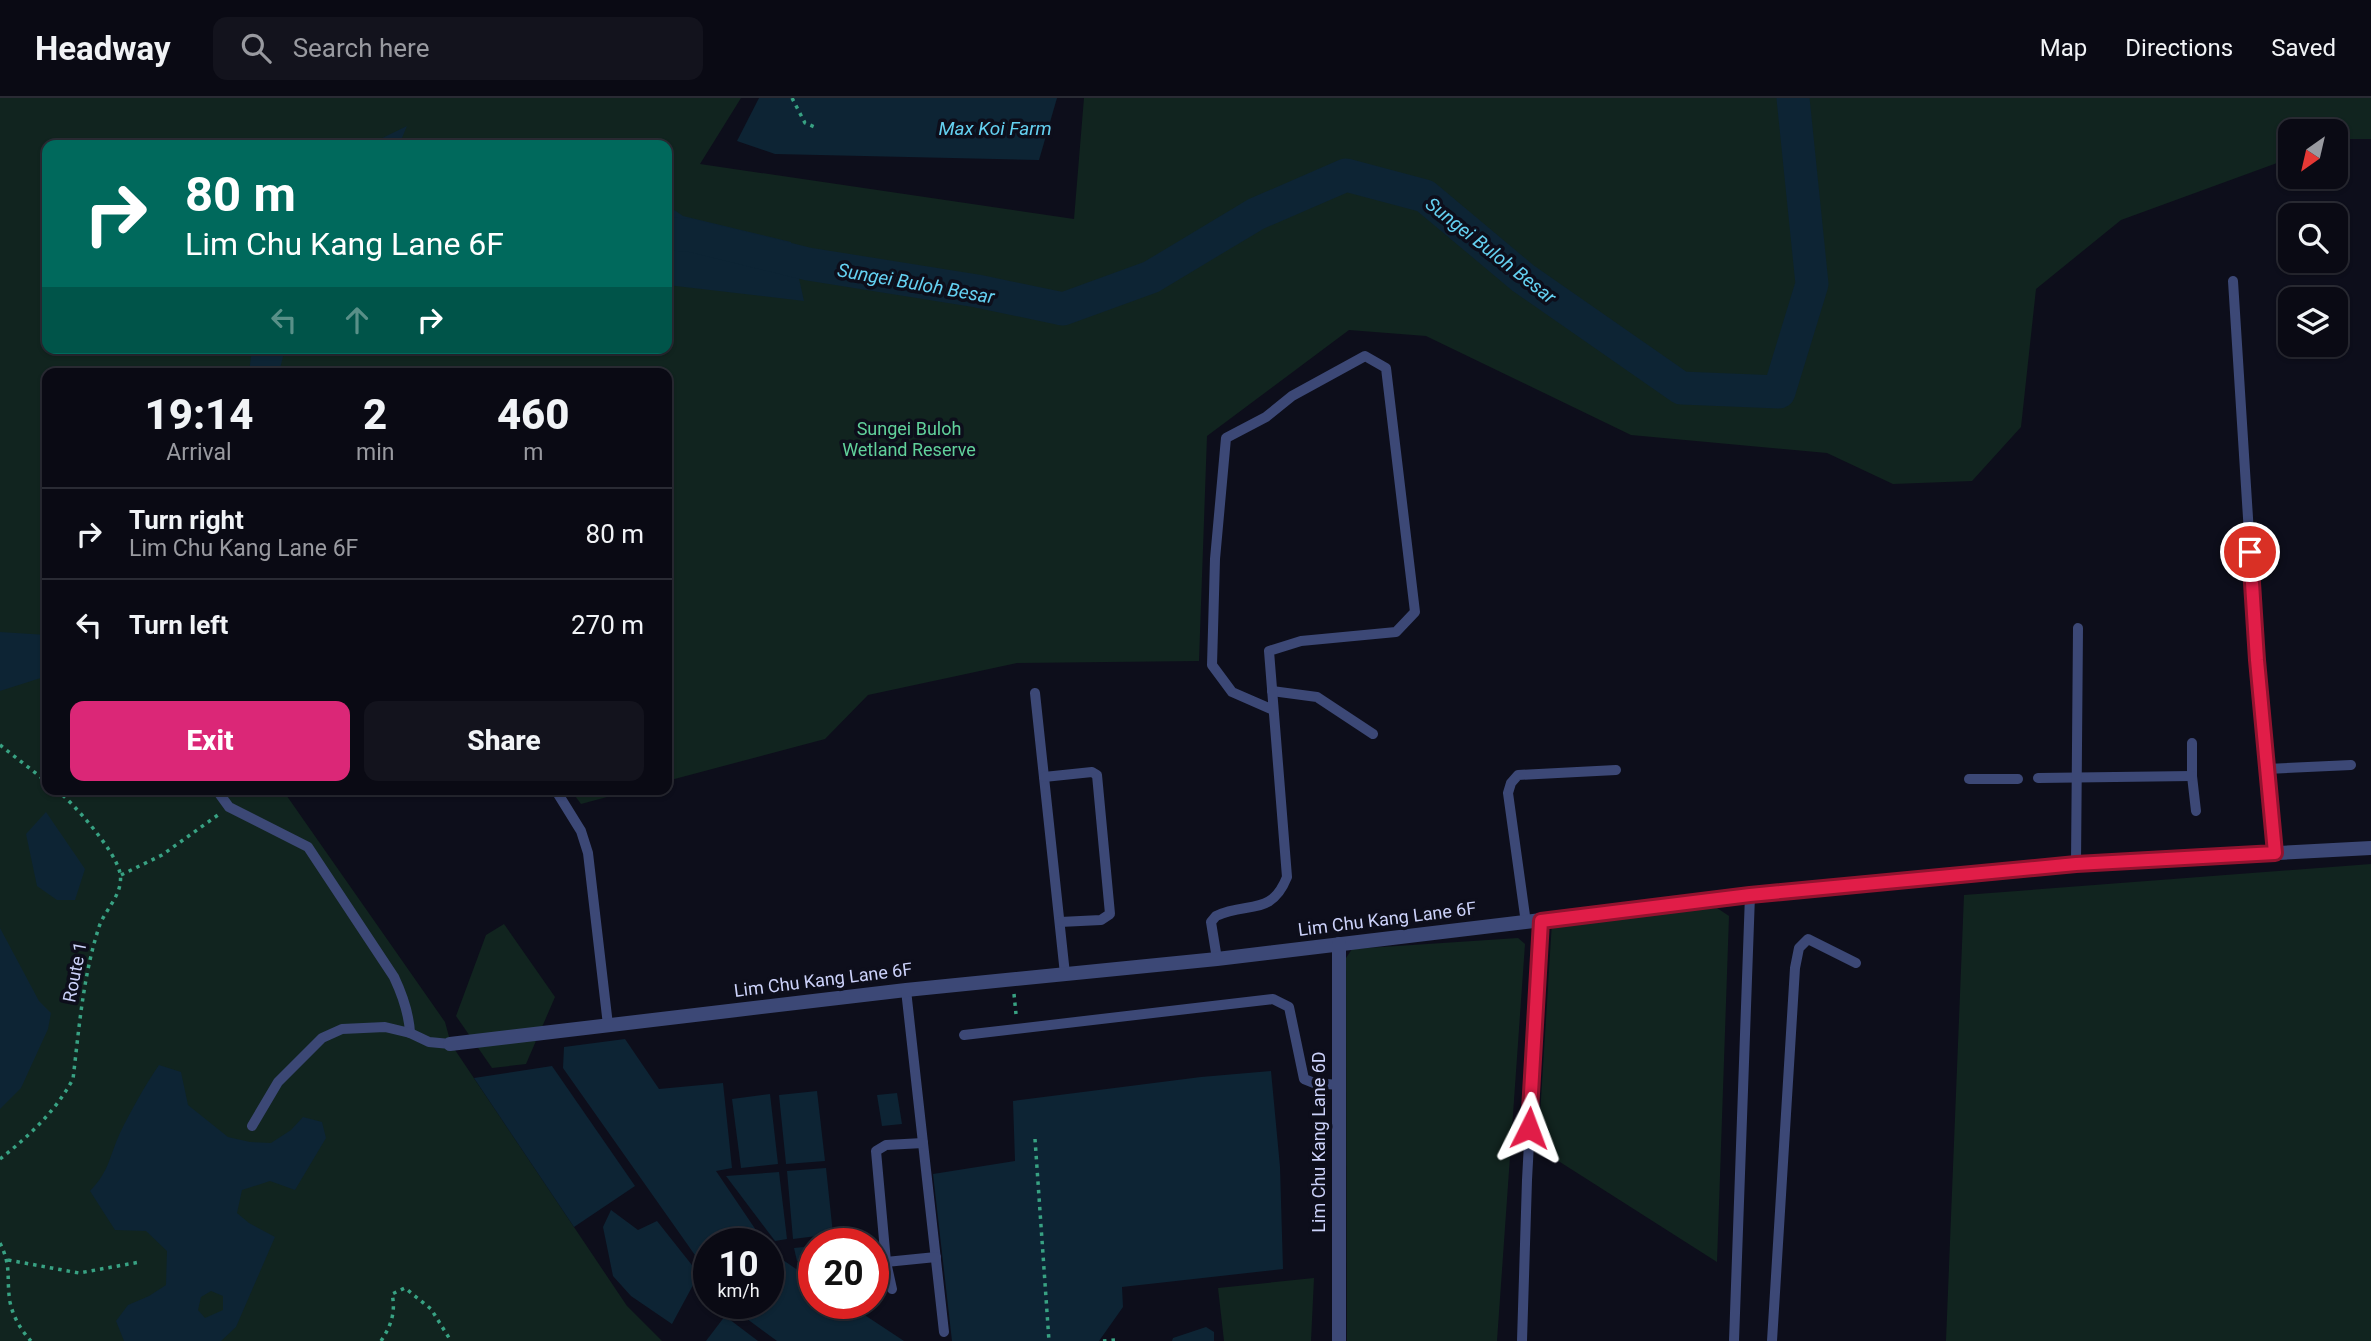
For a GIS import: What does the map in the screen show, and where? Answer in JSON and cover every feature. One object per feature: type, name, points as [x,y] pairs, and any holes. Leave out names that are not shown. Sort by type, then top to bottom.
[{"type":"street","name":"Lim Chu Kang Lane 6F","points":[[450,1044],[1012,978],[1217,959],[1750,895],[2076,864],[2371,848]]},
{"type":"street","name":"Lim Chu Kang Lane 6D","points":[[1339,944],[1339,1341]]},
{"type":"lane","points":[[2234,281],[2257,660],[2275,853]]},
{"type":"lane","points":[[1217,959],[1211,922],[1216,916],[1266,904],[1276,898],[1287,877],[1269,650],[1301,641],[1396,632],[1415,612],[1386,368],[1365,356],[1292,396],[1266,416],[1226,438],[1215,559],[1212,664],[1232,692],[1273,710]]},
{"type":"lane","points":[[2076,864],[2078,628]]},
{"type":"lane","points":[[1272,691],[1317,697],[1373,734]]},
{"type":"lane","points":[[1035,693],[1066,974]]},
{"type":"lane","points":[[2192,743],[2196,811]]},
{"type":"lane","points":[[2267,769],[2351,765]]},
{"type":"lane","points":[[1522,1341],[1533,922],[1508,793],[1511,783],[1518,775],[1616,770]]},
{"type":"lane","points":[[1044,777],[1092,772],[1097,775],[1110,914],[1101,920],[1060,922]]},
{"type":"lane","points":[[2038,778],[2192,776]]},
{"type":"lane","points":[[1969,779],[2018,779]]},
{"type":"lane","points":[[220,795],[229,807],[308,847],[394,977],[402,994],[410,1033]]},
{"type":"lane","points":[[559,795],[581,831],[588,853],[608,1025]]},
{"type":"lane","points":[[1734,1341],[1750,895]]},
{"type":"lane","points":[[1772,1341],[1795,968],[1799,948],[1808,939],[1856,962]]},
{"type":"lane","points":[[906,990],[944,1332]]},
{"type":"lane","points":[[964,1035],[1273,999],[1289,1007],[1304,1079],[1314,1083],[1339,1085]]},
{"type":"lane","name":"Lim Chu Kang Lane 6F","points":[[252,1126],[278,1082],[322,1038],[342,1029],[385,1027],[410,1033],[429,1042],[450,1044]]},
{"type":"lane","points":[[883,1228],[876,1151],[886,1145],[923,1143]]},
{"type":"lane","points":[[889,1262],[936,1257]]},
{"type":"lane","points":[[889,1276],[892,1289]]},
{"type":"path","points":[[792,98],[805,122],[817,128]]},
{"type":"path","points":[[0,745],[42,778]]},
{"type":"path","points":[[63,795],[75,805],[114,860],[120,875],[162,855],[229,807]]},
{"type":"path","name":"Route 1","points":[[0,1159],[33,1132],[64,1096],[73,1079],[89,967],[100,924],[116,900],[120,875]]},
{"type":"path","points":[[1012,978],[1017,1017]]},
{"type":"path","points":[[1035,1139],[1049,1341]]},
{"type":"path","points":[[0,1243],[8,1260],[11,1304],[18,1324],[30,1341]]},
{"type":"path","points":[[8,1260],[79,1273],[140,1262]]},
{"type":"path","points":[[380,1341],[386,1333],[395,1308],[392,1294],[405,1288],[431,1309],[451,1341]]},
{"type":"path","points":[[1103,1341],[1115,1340]]},
{"type":"green space","name":"Sungei Buloh Wetland Reserve","points":[[0,98],[741,98],[700,164],[1074,219],[1084,98],[2371,98],[2371,139],[2348,139],[2348,119],[2278,119],[2278,163],[2121,220],[2036,289],[2021,427],[1972,481],[1893,484],[1827,453],[1631,435],[1426,336],[1349,330],[1207,436],[1199,661],[1017,663],[868,695],[825,739],[672,780],[672,368],[42,368],[42,795],[286,795],[445,1022],[451,1044],[627,1306],[662,1341],[0,1341]]},
{"type":"green space","points":[[574,795],[615,795],[581,804]]},
{"type":"green space","points":[[2371,864],[2371,1341],[1946,1341],[1964,895]]},
{"type":"green space","points":[[1717,908],[1729,916],[1717,1262],[1538,1148],[1552,922]]},
{"type":"green space","points":[[504,924],[555,997],[526,1064],[492,1068],[456,1016],[486,935]]},
{"type":"green space","points":[[1518,938],[1525,944],[1497,1341],[1347,1341],[1346,958],[1352,949]]},
{"type":"green space","points":[[1314,1278],[1311,1341],[1224,1341],[1218,1288]]},
{"type":"water","name":"Max Koi Farm","points":[[759,98],[1057,98],[1039,160],[775,154],[737,141]]},
{"type":"water","points":[[407,126],[401,140],[378,140]]},
{"type":"water","name":"Sungei Buloh Besar","points":[[672,208],[683,216],[791,242],[804,301],[672,286]]},
{"type":"water","points":[[251,354],[284,354],[280,368],[250,368]]},
{"type":"water","points":[[0,632],[42,635],[42,678],[0,691]]},
{"type":"water","points":[[46,812],[85,869],[75,900],[57,900],[37,886],[26,834]]},
{"type":"water","points":[[0,928],[39,1001],[51,1013],[48,1029],[21,1088],[0,1109]]},
{"type":"water","points":[[625,1039],[659,1089],[723,1083],[732,1168],[716,1171],[755,1228],[693,1228],[693,1252],[563,1068],[564,1047]]},
{"type":"water","points":[[159,1065],[181,1072],[188,1105],[228,1137],[271,1143],[291,1130],[303,1117],[322,1122],[326,1138],[295,1190],[270,1181],[242,1190],[237,1213],[275,1237],[236,1327],[221,1341],[124,1341],[116,1321],[128,1305],[166,1285],[167,1251],[146,1231],[115,1230],[90,1191],[105,1170],[138,1098]],"holes":[[[211,1291],[223,1296],[223,1310],[205,1318],[198,1310],[201,1297]]]},
{"type":"water","points":[[552,1066],[635,1186],[574,1227],[474,1078]]},
{"type":"water","points":[[1271,1071],[1280,1167],[1283,1269],[1122,1287],[1123,1307],[1099,1341],[952,1341],[933,1174],[1015,1161],[1013,1101],[1201,1077]]},
{"type":"water","points":[[817,1091],[825,1161],[786,1164],[779,1095]]},
{"type":"water","points":[[897,1093],[902,1124],[882,1126],[877,1095]]},
{"type":"water","points":[[770,1094],[778,1164],[741,1168],[732,1099]]},
{"type":"water","points":[[826,1168],[832,1228],[798,1228],[798,1238],[793,1239],[787,1171]]},
{"type":"water","points":[[779,1172],[787,1239],[784,1240],[784,1228],[765,1228],[726,1176]]},
{"type":"water","points":[[611,1210],[638,1230],[657,1221],[693,1266],[693,1285],[672,1324],[631,1296],[613,1276],[603,1227]]},
{"type":"water","points":[[794,1248],[798,1248],[798,1261],[797,1261]]},
{"type":"water","points":[[784,1261],[798,1270],[798,1319],[871,1319],[904,1341],[777,1341],[747,1319],[784,1319]]},
{"type":"water","points":[[723,1319],[729,1319],[758,1341],[706,1341]]},
{"type":"water","points":[[1206,1327],[1214,1332],[1214,1341],[1172,1341],[1173,1338]]},
{"type":"waterway","name":"Sungei Buloh Besar","points":[[672,234],[689,235],[808,264],[977,291],[1063,309],[1151,277],[1256,214],[1346,175],[1425,196],[1523,278],[1681,388],[1779,392],[1812,284],[1793,98]]},
{"type":"route","points":[[1529,1128],[1541,921],[1750,895],[2076,864],[2275,853],[2250,552]]}]
